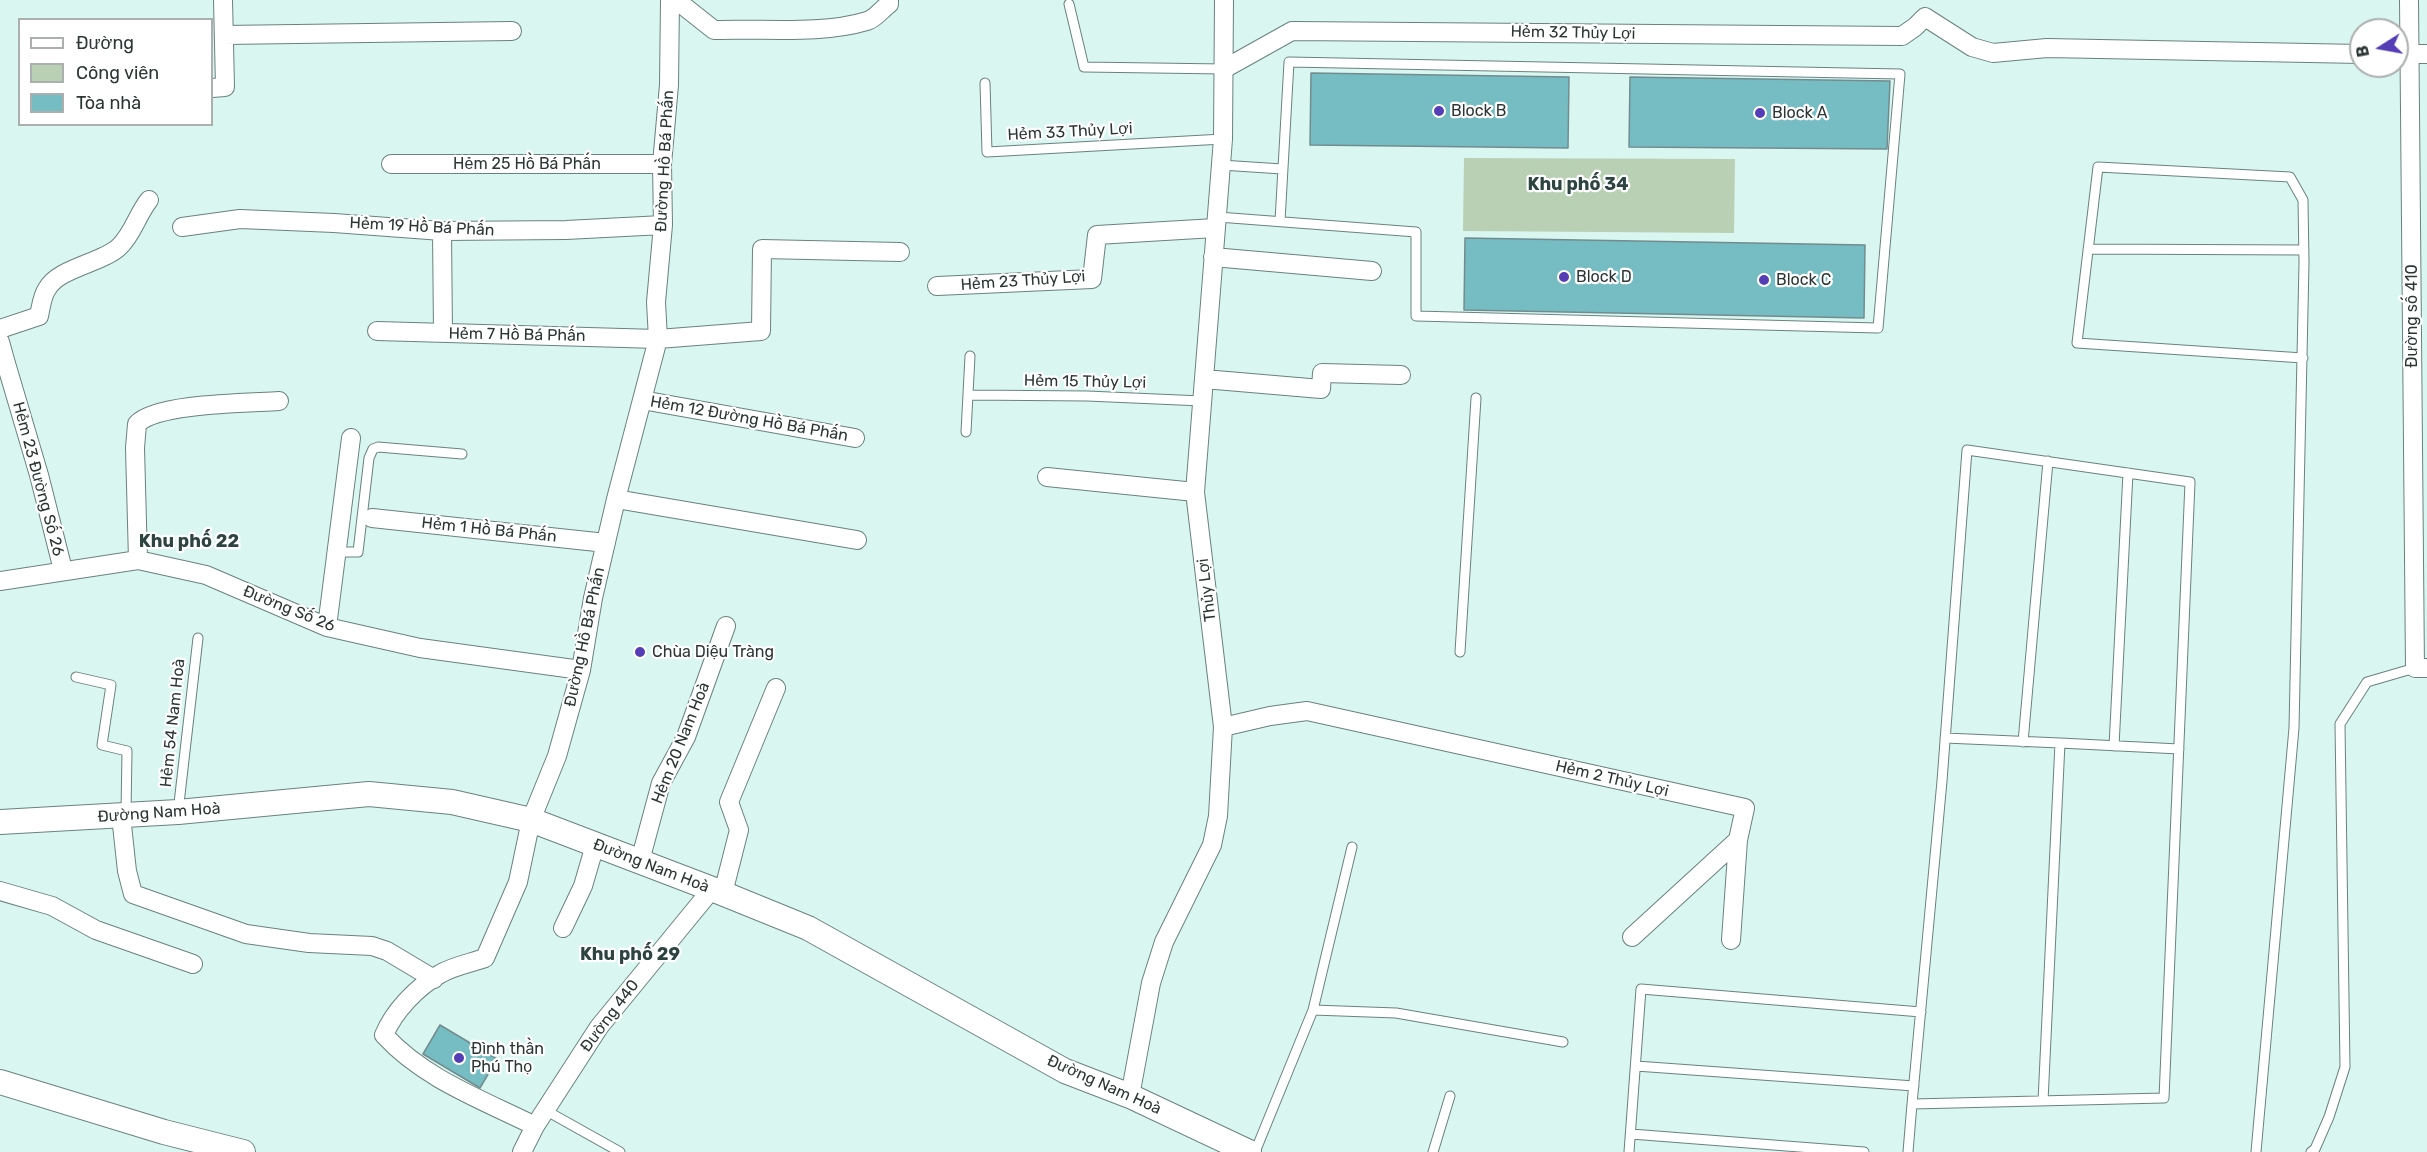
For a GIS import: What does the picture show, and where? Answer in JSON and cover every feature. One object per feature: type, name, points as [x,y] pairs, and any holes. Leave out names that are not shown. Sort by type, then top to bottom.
[{"type":"street","points":[[213,87],[225,87],[223,0]]},
{"type":"street","name":"Đường Hồ Bá Phấn","points":[[540,1118],[433,1076],[393,1045],[384,1035],[389,1023],[411,997],[441,973],[485,958],[518,882],[531,820],[557,756],[581,670],[616,499],[658,339],[656,302],[663,225],[662,164],[669,85],[670,0]]},
{"type":"street","points":[[676,0],[714,30],[757,28],[814,30],[869,21],[889,4],[888,0]]},
{"type":"street","name":"Thủy Lợi","points":[[1130,1096],[1151,983],[1164,942],[1212,845],[1218,816],[1223,727],[1196,492],[1223,139],[1224,0]]},
{"type":"street","name":"Đường số 410","points":[[2409,0],[2421,668]]},
{"type":"street","points":[[1927,8],[1972,47],[1993,53],[2047,48],[2349,54]]},
{"type":"street","name":"Hẻm 32 Thủy Lợi","points":[[1224,69],[1275,38],[1292,31],[1902,36],[1915,27],[1927,8]]},
{"type":"street","points":[[224,35],[512,31]]},
{"type":"street","name":"Hẻm 25 Hồ Bá Phấn","points":[[391,164],[662,164]]},
{"type":"street","points":[[0,329],[39,316],[47,287],[59,278],[118,249],[130,234],[139,213],[149,200]]},
{"type":"street","name":"Hẻm 19 Hồ Bá Phấn","points":[[182,227],[240,219],[442,231],[566,230],[663,225]]},
{"type":"street","name":"Hẻm 23 Thủy Lợi","points":[[937,286],[1092,279],[1096,235],[1217,222]]},
{"type":"street","points":[[442,231],[443,333]]},
{"type":"street","name":"Hẻm 7 Hồ Bá Phấn","points":[[377,331],[658,339],[761,331],[762,249],[900,252]]},
{"type":"street","points":[[1213,257],[1372,271]]},
{"type":"street","name":"Hẻm 23 Đường Số 26","points":[[2,354],[39,476],[63,570]]},
{"type":"street","points":[[1204,379],[1321,389],[1322,373],[1401,375]]},
{"type":"street","name":"Hẻm 12 Đường Hồ Bá Phấn","points":[[642,400],[855,438]]},
{"type":"street","points":[[138,560],[135,437],[137,424],[141,420],[170,410],[279,401]]},
{"type":"street","points":[[327,627],[351,438]]},
{"type":"street","points":[[1047,477],[1196,492]]},
{"type":"street","points":[[616,499],[857,540]]},
{"type":"street","name":"Hẻm 1 Hồ Bá Phấn","points":[[372,518],[606,543]]},
{"type":"street","name":"Đường Số 26","points":[[0,581],[138,560],[206,575],[327,627],[420,648],[581,670]]},
{"type":"street","name":"Hẻm 20 Nam Hoà","points":[[640,861],[661,783],[686,737],[726,626]]},
{"type":"street","points":[[718,891],[739,830],[729,802],[776,688]]},
{"type":"street","name":"Hẻm 2 Thủy Lợi","points":[[1223,727],[1308,711],[1744,808],[1738,840]]},
{"type":"street","name":"Đường Nam Hoà","points":[[0,822],[178,812],[369,794],[452,802],[531,820],[808,928],[1065,1071],[1130,1096],[1249,1152]]},
{"type":"street","points":[[123,816],[127,871],[133,894],[246,934],[309,943],[372,946],[387,951],[434,979]]},
{"type":"street","points":[[1632,937],[1738,840]]},
{"type":"street","points":[[1731,940],[1738,840]]},
{"type":"street","points":[[563,928],[583,886],[596,844]]},
{"type":"street","points":[[0,891],[52,906],[96,930],[193,964]]},
{"type":"street","name":"Đường 440","points":[[522,1152],[540,1118],[599,1027],[718,891]]},
{"type":"street","points":[[0,1082],[165,1132],[243,1152]]},
{"type":"lane","points":[[1069,4],[1084,67],[1224,69]]},
{"type":"lane","points":[[1217,222],[1280,221],[1416,232],[1416,316],[1878,328],[1900,74],[1289,62],[1280,221]]},
{"type":"lane","name":"Hẻm 33 Thủy Lợi","points":[[985,83],[987,152],[1223,139]]},
{"type":"lane","points":[[1221,165],[1282,169]]},
{"type":"lane","points":[[2256,1152],[2294,728],[2303,358],[2302,200],[2290,177],[2098,167],[2077,343],[2303,358]]},
{"type":"lane","points":[[2088,249],[2304,250]]},
{"type":"lane","points":[[966,432],[970,356]]},
{"type":"lane","name":"Hẻm 15 Thủy Lợi","points":[[968,395],[1088,396],[1202,401]]},
{"type":"lane","points":[[1460,652],[1476,398]]},
{"type":"lane","points":[[338,552],[358,552],[369,458],[373,449],[378,447],[462,454]]},
{"type":"lane","points":[[1908,1152],[1912,1104],[1921,1012],[1945,738],[1967,450],[2190,482],[2164,1098],[1912,1104]]},
{"type":"lane","points":[[2023,742],[2048,461]]},
{"type":"lane","points":[[2114,746],[2128,473]]},
{"type":"lane","name":"Hẻm 54 Nam Hoà","points":[[178,812],[198,638]]},
{"type":"lane","points":[[2311,1152],[2315,1149],[2329,1117],[2345,1066],[2340,724],[2367,682],[2421,668]]},
{"type":"lane","points":[[76,677],[111,685],[102,745],[127,751],[123,816]]},
{"type":"lane","points":[[1945,738],[2179,749]]},
{"type":"lane","points":[[2043,1101],[2060,743]]},
{"type":"lane","points":[[1255,1152],[1313,1010],[1352,847]]},
{"type":"lane","points":[[1629,1152],[1641,989],[1921,1012]]},
{"type":"lane","points":[[1313,1010],[1396,1013],[1563,1042]]},
{"type":"lane","points":[[1636,1066],[1914,1086]]},
{"type":"lane","points":[[1433,1152],[1450,1096]]},
{"type":"lane","points":[[540,1118],[620,1152]]},
{"type":"lane","points":[[1631,1134],[1864,1152]]},
{"type":"green space","points":[[1464,158],[1735,159],[1734,233],[1463,231]]},
{"type":"building","name":"Block B","points":[[1311,73],[1569,77],[1568,148],[1310,145]]},
{"type":"building","name":"Block A","points":[[1630,77],[1890,81],[1887,149],[1629,147]]},
{"type":"building","points":[[1465,238],[1865,245],[1864,318],[1464,310]]},
{"type":"building","name":"Đình thần Phú Thọ","points":[[440,1025],[497,1059],[480,1088],[423,1054]]},
{"type":"place","name":"Block B","points":[[1439,111]]},
{"type":"place","name":"Block A","points":[[1760,113]]},
{"type":"place","name":"Block D","points":[[1564,277]]},
{"type":"place","name":"Block C","points":[[1764,280]]},
{"type":"place","name":"Chùa Diệu Tràng","points":[[640,652]]},
{"type":"place","name":"Đình thần Phú Thọ","points":[[459,1058]]},
{"type":"district","name":"Khu phố 34","points":[[1578,185]]},
{"type":"district","name":"Khu phố 22","points":[[189,542]]},
{"type":"district","name":"Khu phố 29","points":[[630,955]]}]
